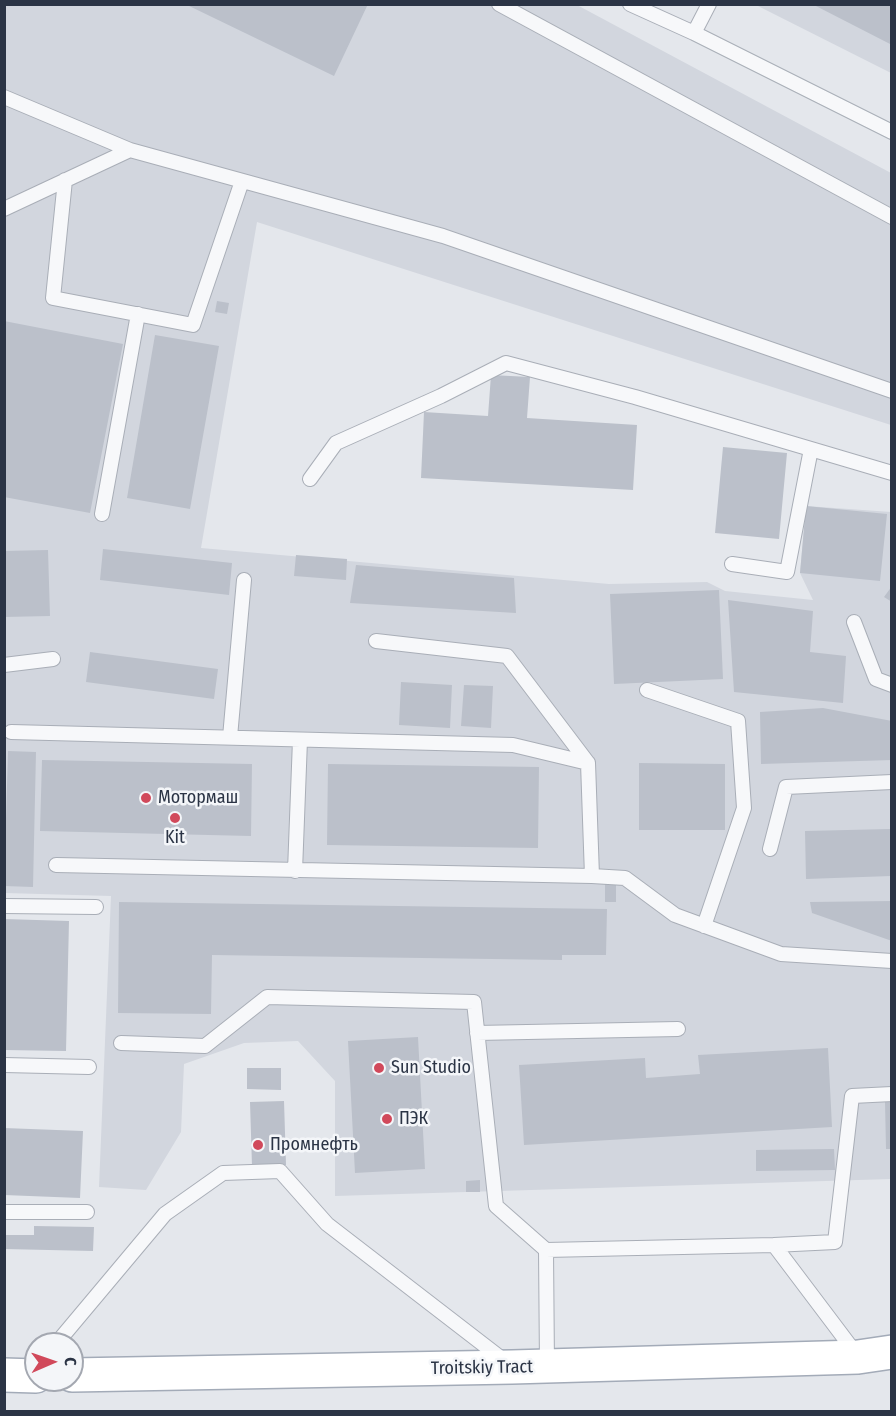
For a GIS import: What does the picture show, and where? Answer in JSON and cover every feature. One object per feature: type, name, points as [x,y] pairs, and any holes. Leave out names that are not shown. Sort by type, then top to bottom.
[{"type":"main road","name":"Troitskiy Tract","points":[[84,1375],[513,1367],[858,1357],[891,1352]]},
{"type":"lane","points":[[499,4],[891,217]]},
{"type":"lane","points":[[630,4],[694,33],[891,132]]},
{"type":"lane","points":[[694,33],[706,6]]},
{"type":"lane","points":[[4,97],[130,150],[443,236],[891,391]]},
{"type":"lane","points":[[4,209],[130,150]]},
{"type":"lane","points":[[65,180],[53,298],[193,324],[242,181]]},
{"type":"lane","points":[[102,514],[138,314]]},
{"type":"lane","points":[[310,479],[336,443],[441,396],[506,363],[635,397],[891,473]]},
{"type":"lane","points":[[732,564],[787,572],[811,449]]},
{"type":"lane","points":[[230,737],[244,580]]},
{"type":"lane","points":[[854,622],[876,679],[891,686]]},
{"type":"lane","points":[[376,641],[507,656],[588,763],[592,876]]},
{"type":"lane","points":[[4,665],[53,659]]},
{"type":"lane","points":[[647,690],[738,721],[744,808],[704,926]]},
{"type":"lane","points":[[11,732],[513,746],[588,763]]},
{"type":"lane","points":[[296,871],[300,740]]},
{"type":"lane","points":[[770,849],[786,787],[891,782]]},
{"type":"lane","points":[[56,865],[626,878],[675,915],[781,954],[891,961]]},
{"type":"lane","points":[[4,906],[96,907]]},
{"type":"lane","points":[[121,1043],[205,1046],[267,997],[474,1002],[496,1206],[546,1250],[835,1242],[852,1096],[891,1094]]},
{"type":"lane","points":[[477,1033],[678,1029]]},
{"type":"lane","points":[[4,1065],[89,1067]]},
{"type":"lane","points":[[66,1332],[165,1214],[223,1173],[280,1171],[327,1224],[513,1367]]},
{"type":"lane","points":[[4,1212],[87,1212]]},
{"type":"lane","points":[[774,1245],[858,1357]]},
{"type":"lane","points":[[546,1250],[547,1366]]},
{"type":"shaded area","points":[[5,5],[577,5],[891,173],[891,425],[257,222],[201,548],[609,584],[707,582],[725,591],[813,600],[800,573],[806,506],[891,512],[891,1179],[335,1196],[335,1081],[298,1041],[244,1043],[184,1064],[181,1132],[146,1190],[99,1187],[111,896],[5,893]]},
{"type":"shaded area","points":[[756,5],[891,5],[891,73]]},
{"type":"building","points":[[185,4],[368,4],[334,76]]},
{"type":"building","points":[[814,5],[892,5],[892,45]]},
{"type":"building","points":[[217,301],[229,303],[227,314],[215,312]]},
{"type":"building","points":[[4,321],[123,344],[90,513],[4,497]]},
{"type":"building","points":[[155,335],[219,346],[190,509],[127,498]]},
{"type":"building","points":[[491,375],[530,377],[527,418],[637,425],[633,490],[421,478],[424,412],[488,416]]},
{"type":"building","points":[[723,447],[787,453],[779,539],[715,533]]},
{"type":"building","points":[[806,506],[887,514],[880,581],[800,573]]},
{"type":"building","points":[[103,549],[232,563],[229,595],[100,580]]},
{"type":"building","points":[[48,550],[50,616],[4,617],[4,551]]},
{"type":"building","points":[[296,555],[347,559],[346,580],[294,576]]},
{"type":"building","points":[[356,565],[514,578],[516,613],[350,603]]},
{"type":"building","points":[[892,586],[892,602],[884,597]]},
{"type":"building","points":[[719,590],[723,679],[614,684],[610,594]]},
{"type":"building","points":[[728,600],[813,611],[810,652],[846,656],[843,703],[734,692]]},
{"type":"building","points":[[90,652],[218,669],[214,699],[86,682]]},
{"type":"building","points":[[401,682],[452,685],[450,728],[399,725]]},
{"type":"building","points":[[464,685],[493,686],[491,728],[461,726]]},
{"type":"building","points":[[823,708],[892,721],[892,760],[761,764],[760,712]]},
{"type":"building","points":[[8,751],[36,752],[33,887],[4,886]]},
{"type":"building","name":"Мотормаш","points":[[42,760],[252,764],[251,836],[40,831]]},
{"type":"building","points":[[639,763],[725,764],[725,830],[639,830]]},
{"type":"building","points":[[328,764],[539,767],[538,848],[327,845]]},
{"type":"building","points":[[890,829],[891,876],[806,879],[805,831]]},
{"type":"building","points":[[605,883],[616,883],[616,902],[605,902]]},
{"type":"building","points":[[892,901],[892,941],[812,913],[810,902]]},
{"type":"building","points":[[119,902],[607,909],[606,955],[562,955],[562,960],[212,955],[211,1014],[118,1013]]},
{"type":"building","points":[[4,919],[69,921],[66,1051],[4,1050]]},
{"type":"building","points":[[418,1037],[425,1169],[355,1173],[348,1041]]},
{"type":"building","points":[[828,1048],[832,1127],[524,1145],[519,1065],[645,1058],[646,1078],[700,1074],[698,1055]]},
{"type":"building","points":[[247,1068],[281,1068],[281,1090],[247,1089]]},
{"type":"building","points":[[284,1101],[286,1165],[252,1166],[250,1102]]},
{"type":"building","points":[[885,1101],[892,1101],[892,1149],[886,1149]]},
{"type":"building","points":[[4,1128],[83,1131],[80,1198],[4,1195]]},
{"type":"building","points":[[834,1149],[835,1170],[756,1171],[756,1150]]},
{"type":"building","points":[[480,1180],[480,1192],[466,1192],[466,1181]]},
{"type":"building","points":[[34,1226],[94,1227],[93,1251],[4,1249],[4,1235],[34,1235]]},
{"type":"place","name":"Мотормаш","points":[[146,798]]},
{"type":"place","name":"Kit","points":[[175,818]]},
{"type":"place","name":"Sun Studio","points":[[379,1068]]},
{"type":"place","name":"ПЭК","points":[[387,1119]]},
{"type":"place","name":"Промнефть","points":[[258,1145]]}]
